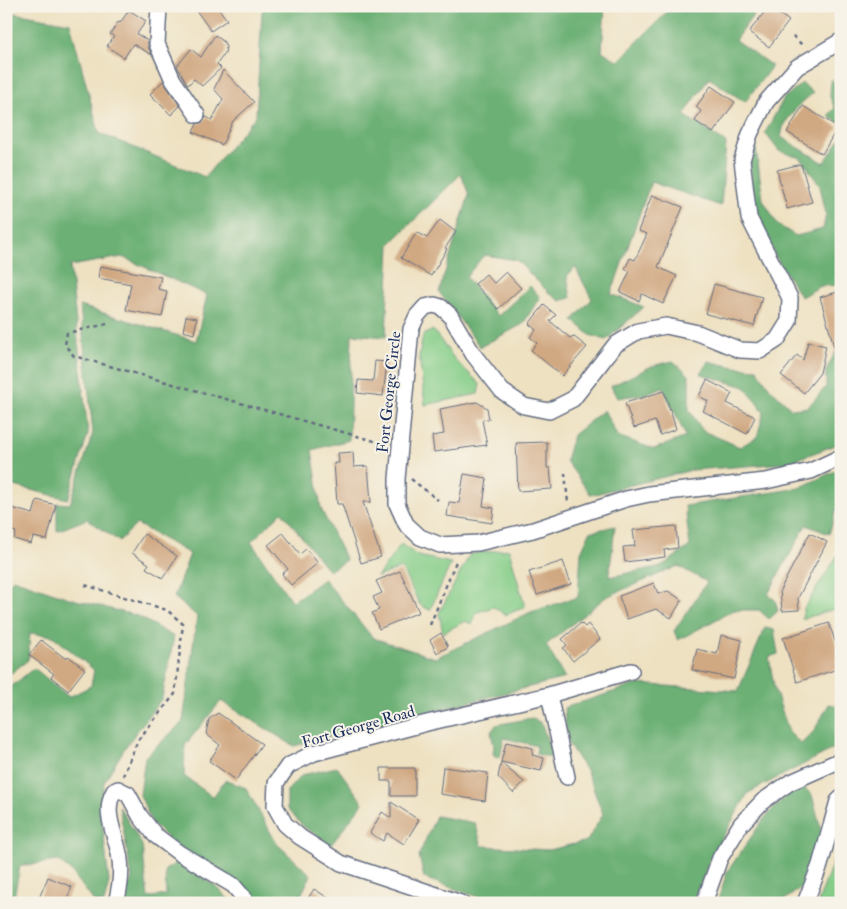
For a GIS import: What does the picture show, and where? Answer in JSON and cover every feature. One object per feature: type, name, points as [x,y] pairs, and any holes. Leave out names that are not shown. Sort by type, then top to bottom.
[{"type":"street","points":[[159,6],[157,44],[173,80],[197,115]]},
{"type":"street","name":"Fort George Circle","points":[[841,41],[797,67],[766,102],[750,134],[742,160],[749,218],[790,298],[789,322],[777,340],[760,351],[740,350],[698,333],[666,326],[638,331],[615,346],[573,399],[550,410],[524,406],[502,391],[473,354],[450,316],[441,307],[434,305],[425,307],[416,316],[412,329],[398,469],[397,504],[406,524],[420,537],[440,545],[478,543],[533,530],[626,499],[649,494],[775,479],[811,471],[841,457]]},
{"type":"street","name":"Fort George Road","points":[[461,903],[341,863],[300,837],[285,824],[275,806],[276,783],[288,766],[314,754],[427,723],[549,695],[631,671]]},
{"type":"street","points":[[549,695],[567,777]]},
{"type":"street","points":[[704,903],[720,858],[741,824],[763,801],[789,783],[841,760]]},
{"type":"street","points":[[116,903],[122,882],[120,858],[110,824],[109,803],[114,791],[118,789],[128,794],[140,816],[155,835],[179,853],[233,885],[244,898],[244,903]]},
{"type":"street","points":[[805,903],[820,865],[838,801],[841,798]]},
{"type":"path","points":[[107,324],[67,333],[65,345],[74,356],[400,448]]},
{"type":"path","points":[[398,469],[438,500]]},
{"type":"path","points":[[565,473],[569,518]]},
{"type":"path","points":[[430,625],[464,544]]},
{"type":"path","points":[[85,584],[167,610],[182,624],[175,694],[138,740],[118,789]]},
{"type":"green space","points":[[6,6],[8,12],[70,23],[99,133],[205,177],[256,116],[262,12],[265,6],[605,6],[602,51],[618,61],[673,6],[760,6],[735,40],[772,66],[745,102],[709,78],[684,115],[726,143],[721,206],[651,182],[611,294],[644,307],[606,340],[590,335],[573,320],[592,299],[575,267],[567,276],[571,298],[560,301],[548,292],[516,260],[484,255],[466,277],[498,316],[530,286],[540,297],[523,324],[480,347],[439,292],[469,195],[461,174],[390,244],[386,337],[352,334],[349,440],[312,450],[321,509],[346,560],[329,571],[282,512],[251,542],[292,602],[324,579],[373,638],[435,658],[531,612],[578,597],[581,552],[590,532],[615,526],[609,577],[662,566],[690,546],[685,506],[799,488],[841,468],[841,511],[836,510],[829,534],[806,525],[768,594],[775,600],[778,611],[769,619],[759,610],[734,610],[678,640],[674,631],[707,582],[678,566],[606,597],[546,645],[565,678],[294,746],[221,701],[185,745],[184,776],[213,797],[225,780],[246,788],[277,844],[311,875],[297,903],[249,903],[171,842],[152,823],[140,795],[145,757],[183,722],[197,616],[174,597],[190,554],[137,524],[119,541],[87,519],[57,531],[57,503],[70,504],[93,433],[80,306],[196,341],[207,295],[122,257],[70,266],[88,434],[68,499],[6,484],[6,408],[13,398],[6,359]]},
{"type":"green space","points":[[831,79],[841,89],[841,124],[828,116],[835,108],[830,97]]},
{"type":"green space","points":[[802,83],[813,93],[799,105],[784,124],[781,137],[824,163],[841,138],[841,285],[821,286],[801,297],[774,254],[753,207],[750,156],[756,148],[763,200],[778,225],[796,236],[823,229],[826,214],[820,186],[801,158],[779,151],[765,133],[784,98]]},
{"type":"green space","points":[[433,330],[456,361],[480,384],[478,394],[425,405],[419,356],[423,335]]},
{"type":"green space","points":[[841,349],[841,443],[787,463],[692,470],[591,495],[566,461],[573,435],[604,410],[617,436],[654,449],[686,437],[663,387],[645,394],[617,398],[611,386],[652,366],[673,361],[689,375],[689,410],[703,431],[740,447],[757,437],[764,412],[745,387],[701,374],[708,361],[734,367],[757,369],[770,388],[792,409],[808,407],[826,387],[826,371],[836,351]]},
{"type":"green space","points":[[401,544],[418,556],[451,563],[430,610],[420,605],[401,568],[377,577]]},
{"type":"green space","points":[[509,549],[525,607],[505,615],[494,607],[477,612],[472,624],[465,621],[443,633],[439,613],[470,554]]},
{"type":"green space","points":[[841,550],[841,622],[835,609],[802,619],[804,608]]},
{"type":"green space","points":[[13,579],[72,599],[138,616],[174,637],[162,698],[126,746],[104,782],[101,811],[109,882],[104,903],[95,903],[72,872],[58,861],[20,866],[14,897],[16,903],[6,903],[6,714],[11,713],[6,691],[34,668],[69,697],[91,686],[94,670],[53,636],[30,633],[28,660],[6,677],[6,587]]},
{"type":"green space","points":[[765,628],[774,630],[778,654],[769,657],[774,687],[789,732],[801,744],[814,731],[829,704],[841,707],[841,729],[837,747],[748,793],[711,858],[693,903],[495,903],[424,878],[419,855],[436,816],[475,823],[482,846],[549,850],[587,841],[603,814],[587,772],[567,742],[564,708],[637,684],[738,691]]},
{"type":"green space","points":[[532,718],[541,723],[554,758],[536,754],[537,746],[504,738],[500,757],[497,758],[493,754],[494,746],[491,732],[496,725]]},
{"type":"green space","points":[[337,767],[363,803],[331,845],[304,827],[287,809],[287,791],[302,775]]},
{"type":"green space","points":[[799,783],[812,795],[822,833],[806,884],[786,899],[768,903],[717,903],[727,872],[765,817]]},
{"type":"green space","points":[[119,806],[142,845],[148,898],[166,895],[165,870],[178,862],[217,887],[232,903],[122,903],[132,878]]},
{"type":"green space","points":[[841,828],[841,903],[818,903],[835,856]]},
{"type":"building","points":[[193,6],[217,6],[227,20],[211,31]]},
{"type":"building","points":[[769,6],[789,21],[769,47],[749,32]]},
{"type":"building","points":[[129,10],[146,21],[137,34],[148,41],[148,47],[152,55],[133,44],[124,58],[107,46],[114,36],[110,34]]},
{"type":"building","points":[[215,35],[224,42],[226,47],[225,53],[217,64],[221,68],[202,86],[194,79],[188,85],[177,66],[191,49],[201,57]]},
{"type":"building","points":[[223,70],[254,102],[233,121],[222,145],[193,132],[197,124],[203,122],[206,117],[212,120],[223,99],[214,89]]},
{"type":"building","points":[[163,81],[180,106],[171,115],[150,94]]},
{"type":"building","points":[[711,86],[735,102],[713,133],[695,121],[701,111],[696,107]]},
{"type":"building","points":[[803,106],[838,127],[822,154],[787,132]]},
{"type":"building","points":[[801,164],[812,202],[787,209],[777,170]]},
{"type":"building","points":[[652,195],[683,207],[658,267],[677,276],[663,304],[642,294],[639,301],[620,292],[630,271],[625,269],[630,258],[635,260],[647,234],[638,231]]},
{"type":"building","points":[[440,220],[456,232],[445,248],[447,249],[431,276],[401,258],[417,232],[427,238]]},
{"type":"building","points":[[100,266],[161,277],[158,289],[167,291],[162,317],[126,310],[131,284],[98,278]]},
{"type":"building","points":[[506,272],[521,288],[498,309],[475,284],[486,274],[494,283]]},
{"type":"building","points":[[714,284],[762,297],[754,326],[706,314]]},
{"type":"building","points":[[841,291],[841,356],[837,357],[820,297]]},
{"type":"building","points":[[544,305],[556,315],[550,321],[570,338],[573,336],[587,347],[562,376],[531,350],[537,343],[530,337],[536,330],[529,324]]},
{"type":"building","points":[[186,316],[197,318],[194,334],[183,331]]},
{"type":"building","points":[[808,342],[826,346],[820,373],[804,393],[781,375],[797,355],[803,360]]},
{"type":"building","points":[[375,361],[387,362],[383,396],[357,393],[358,380],[373,381]]},
{"type":"building","points":[[707,380],[732,393],[727,403],[755,417],[747,434],[703,411],[708,401],[699,396]]},
{"type":"building","points":[[664,391],[676,429],[660,435],[655,421],[634,428],[625,403]]},
{"type":"building","points":[[477,402],[487,408],[489,419],[482,420],[487,445],[434,452],[432,436],[444,434],[440,409]]},
{"type":"building","points":[[547,442],[547,468],[550,468],[552,489],[518,491],[516,443]]},
{"type":"building","points":[[353,452],[354,467],[368,466],[371,502],[363,502],[381,557],[361,563],[342,504],[337,504],[334,463],[339,463],[338,453]]},
{"type":"building","points":[[464,474],[487,478],[483,506],[494,508],[492,523],[447,516],[449,502],[459,503]]},
{"type":"building","points":[[37,500],[56,505],[47,540],[33,537],[31,544],[14,539],[16,532],[6,529],[8,507],[33,514]]},
{"type":"building","points":[[676,526],[678,548],[664,550],[665,557],[625,562],[623,547],[635,546],[633,530]]},
{"type":"building","points":[[283,533],[300,554],[306,549],[318,563],[291,585],[282,574],[288,569],[268,545]]},
{"type":"building","points":[[810,533],[827,542],[798,598],[799,610],[782,611],[780,590]]},
{"type":"building","points":[[144,534],[177,556],[163,578],[146,568],[149,564],[132,553]]},
{"type":"building","points":[[563,561],[571,584],[537,595],[529,572]]},
{"type":"building","points":[[400,571],[419,612],[379,629],[372,613],[379,610],[373,597],[382,593],[376,581]]},
{"type":"building","points":[[654,583],[658,594],[668,591],[682,600],[671,618],[656,609],[627,619],[619,596]]},
{"type":"building","points":[[581,623],[585,627],[588,624],[600,639],[573,661],[563,648],[567,645],[562,639]]},
{"type":"building","points":[[829,623],[841,659],[841,668],[797,682],[783,638]]},
{"type":"building","points":[[441,633],[448,647],[437,653],[430,640]]},
{"type":"building","points":[[721,635],[742,640],[734,679],[692,670],[697,649],[717,654]]},
{"type":"building","points":[[41,640],[66,659],[68,656],[85,669],[68,691],[51,677],[54,674],[29,655]]},
{"type":"building","points":[[218,713],[262,744],[236,780],[209,761],[220,745],[206,734],[209,719]]},
{"type":"building","points":[[506,742],[533,748],[532,755],[544,758],[541,771],[501,762]]},
{"type":"building","points":[[501,763],[524,782],[513,793],[498,777]]},
{"type":"building","points":[[443,767],[488,773],[485,801],[440,794]]},
{"type":"building","points":[[381,768],[415,768],[415,796],[391,796],[391,781],[381,781]]},
{"type":"building","points":[[391,802],[419,820],[404,844],[387,833],[383,841],[370,833],[382,812],[391,818]]},
{"type":"building","points":[[48,877],[72,887],[65,903],[37,903]]},
{"type":"building","points":[[314,889],[336,903],[305,903]]}]
